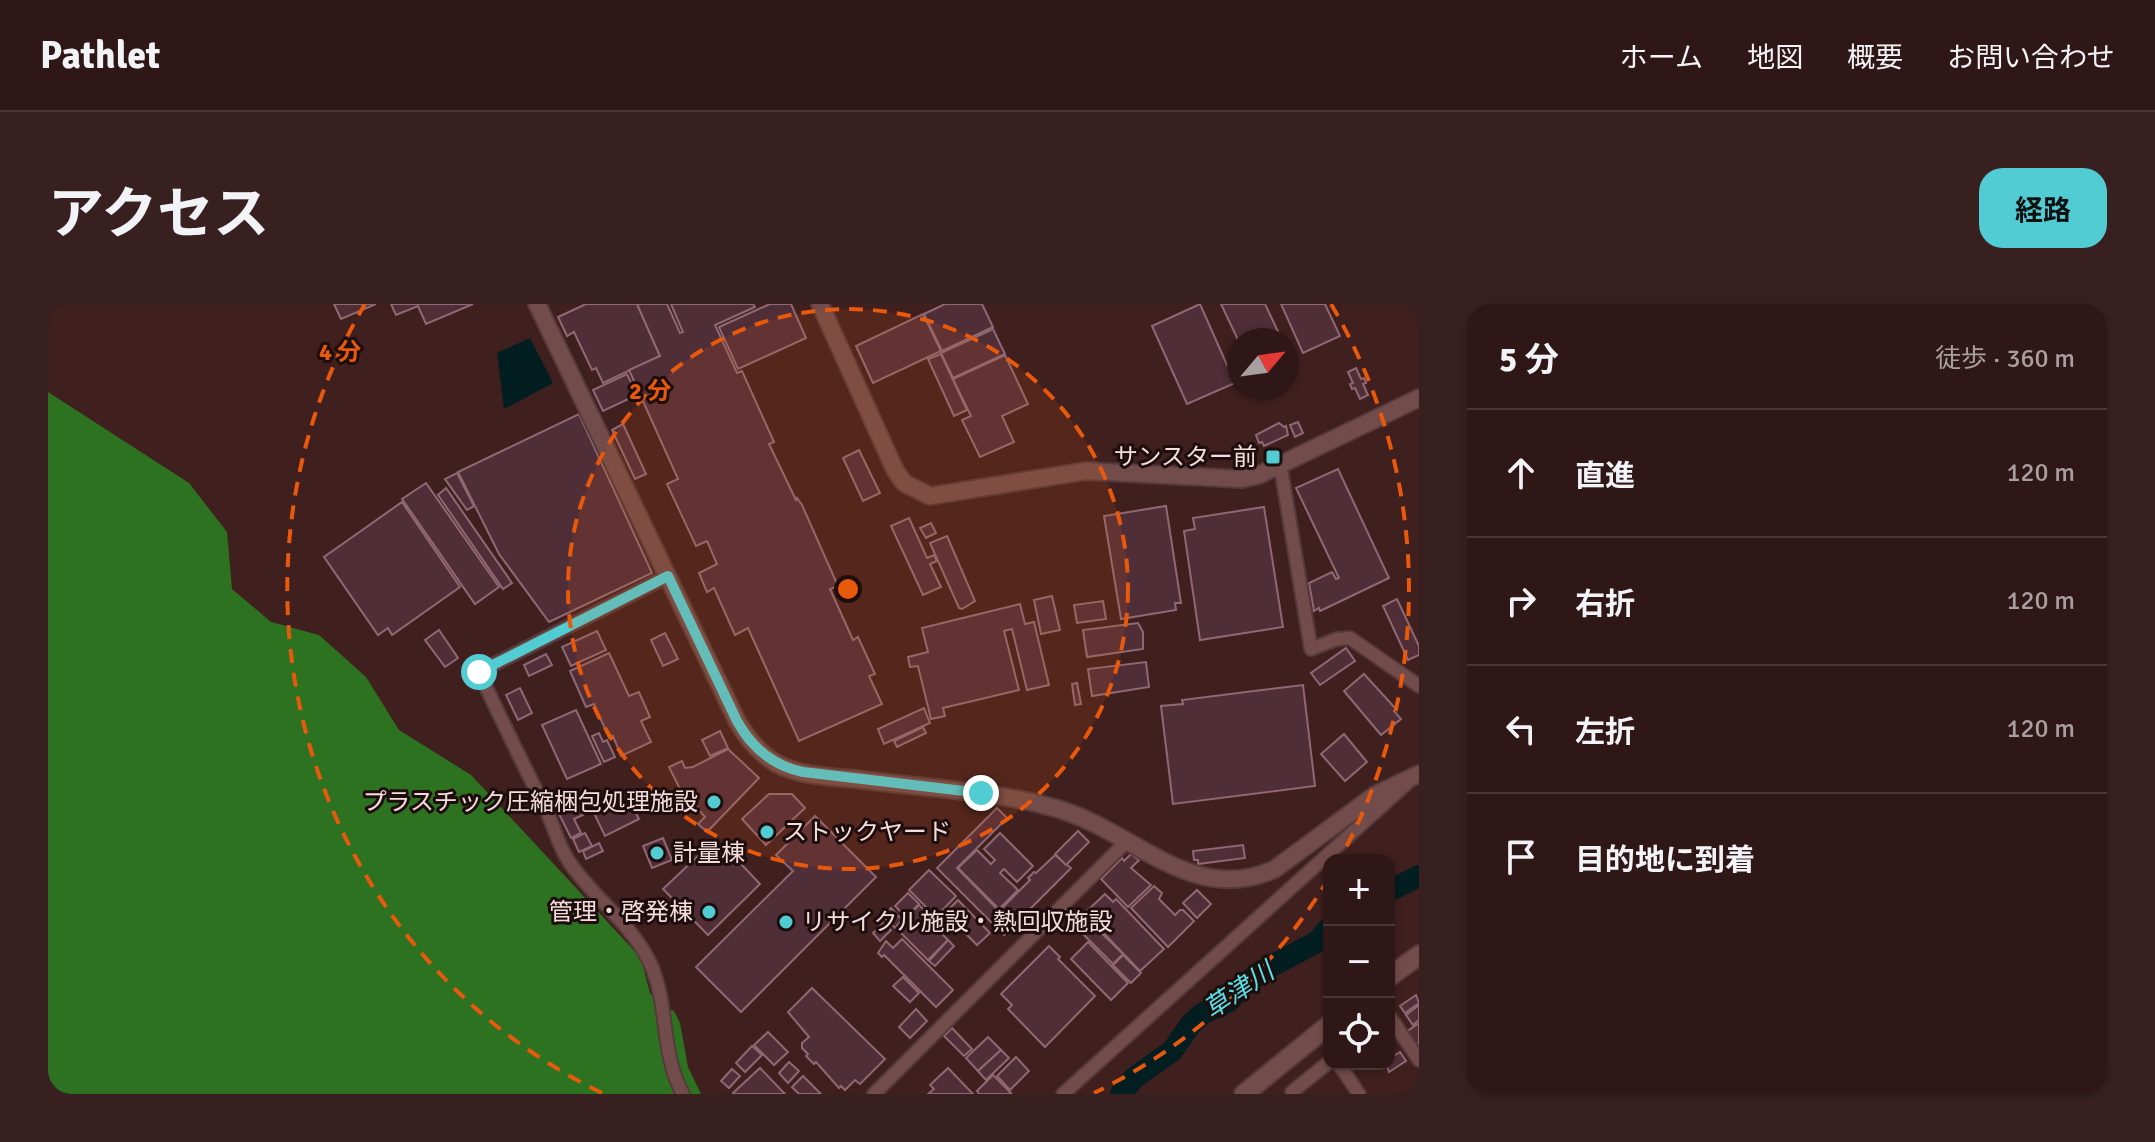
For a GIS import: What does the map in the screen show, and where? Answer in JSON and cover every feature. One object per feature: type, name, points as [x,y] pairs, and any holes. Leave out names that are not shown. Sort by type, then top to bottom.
[{"type":"main road","points":[[1395,973],[1419,955]]},
{"type":"main road","points":[[1244,1094],[1323,1030]]},
{"type":"street","points":[[537,304],[745,736],[785,768],[1020,800],[1079,816],[1189,873],[1225,881],[1258,877],[1283,864],[1375,795],[1417,775]]},
{"type":"street","points":[[820,304],[895,470],[904,483],[930,496],[1086,471],[1242,479],[1259,475],[1419,398]]},
{"type":"street","points":[[1280,463],[1311,649],[1337,639],[1350,638],[1419,686]]},
{"type":"street","points":[[668,576],[479,672],[510,742],[548,813],[566,858],[631,932],[648,959],[658,982],[670,1063],[683,1094]]},
{"type":"street","points":[[1063,1094],[1417,775]]},
{"type":"street","points":[[874,1094],[1127,841]]},
{"type":"street","points":[[1395,1024],[1419,1058]]},
{"type":"street","points":[[1293,1094],[1323,1067]]},
{"type":"street","points":[[1343,1070],[1359,1094]]},
{"type":"green space","points":[[48,392],[189,483],[227,532],[232,589],[271,622],[319,635],[366,677],[399,730],[471,775],[641,958],[650,993],[667,1009],[674,1011],[680,1023],[688,1067],[701,1094],[48,1094]]},
{"type":"water","points":[[530,338],[553,383],[504,409],[497,353]]},
{"type":"building","points":[[334,304],[376,304],[341,319]]},
{"type":"building","points":[[391,304],[473,304],[426,324],[418,306],[396,315]]},
{"type":"building","points":[[586,304],[637,304],[660,356],[603,383],[596,368],[592,370],[574,332],[567,336],[558,317]]},
{"type":"building","points":[[637,304],[667,304],[680,333],[683,332],[671,304],[753,304],[755,307],[715,325],[737,373],[742,371],[774,442],[769,444],[796,500],[802,505],[838,586],[830,589],[853,640],[858,637],[875,674],[869,676],[882,704],[799,741],[748,628],[735,635],[714,588],[707,592],[699,573],[717,564],[707,541],[696,546],[667,484],[678,479],[629,370],[660,356]]},
{"type":"building","points":[[770,304],[791,304],[806,338],[738,369],[719,327]]},
{"type":"building","points":[[945,304],[982,304],[993,327],[942,351],[924,314]]},
{"type":"building","points":[[1200,304],[1227,365],[1227,386],[1187,404],[1152,326]]},
{"type":"building","points":[[1221,304],[1265,304],[1276,328],[1232,328]]},
{"type":"building","points":[[1281,304],[1325,304],[1340,336],[1303,353],[1299,344],[1299,328],[1292,328]]},
{"type":"building","points":[[923,314],[941,351],[873,383],[856,346]]},
{"type":"building","points":[[993,329],[1005,354],[953,378],[941,353]]},
{"type":"building","points":[[941,354],[967,410],[954,416],[928,359]]},
{"type":"building","points":[[1005,355],[1028,404],[1002,416],[1014,442],[980,457],[962,420],[971,416],[953,379]]},
{"type":"building","points":[[1356,368],[1361,379],[1364,378],[1368,395],[1360,399],[1355,388],[1352,389],[1348,372]]},
{"type":"building","points":[[627,374],[637,395],[603,411],[593,390]]},
{"type":"building","points":[[579,414],[652,573],[549,622],[499,554],[458,472]]},
{"type":"building","points":[[1298,422],[1303,433],[1295,437],[1290,425]]},
{"type":"building","points":[[1279,423],[1286,426],[1288,435],[1264,446],[1262,442],[1259,443],[1256,435]]},
{"type":"building","points":[[623,424],[646,474],[635,479],[612,430]]},
{"type":"building","points":[[859,450],[880,493],[863,501],[843,458]]},
{"type":"building","points":[[1338,469],[1389,578],[1320,611],[1319,608],[1314,611],[1309,583],[1332,572],[1336,579],[1339,578],[1296,488]]},
{"type":"building","points":[[457,473],[474,506],[467,510],[445,479]]},
{"type":"building","points":[[426,483],[499,587],[475,604],[402,499]]},
{"type":"building","points":[[446,488],[512,583],[503,589],[438,495]]},
{"type":"building","points":[[402,502],[460,587],[392,635],[388,628],[378,635],[324,557]]},
{"type":"building","points":[[1166,506],[1181,603],[1175,603],[1176,610],[1121,619],[1104,516]]},
{"type":"building","points":[[1264,507],[1283,627],[1200,640],[1184,531],[1195,529],[1193,518]]},
{"type":"building","points":[[909,518],[927,558],[934,555],[937,561],[930,564],[941,587],[923,595],[891,526]]},
{"type":"building","points":[[931,523],[936,533],[926,538],[920,528]]},
{"type":"building","points":[[947,536],[975,601],[962,609],[930,543]]},
{"type":"building","points":[[1052,596],[1060,630],[1041,634],[1034,600]]},
{"type":"building","points":[[1397,599],[1419,646],[1419,655],[1408,660],[1383,606]]},
{"type":"building","points":[[1103,601],[1106,619],[1077,623],[1074,605]]},
{"type":"building","points":[[1020,604],[1025,624],[1034,622],[1049,685],[1027,690],[1012,629],[1004,631],[1019,690],[943,708],[945,716],[931,719],[918,666],[910,667],[908,657],[928,652],[922,628]]},
{"type":"building","points":[[1138,623],[1143,632],[1143,649],[1087,657],[1083,630]]},
{"type":"building","points":[[439,630],[458,658],[445,667],[425,640]]},
{"type":"building","points":[[597,631],[606,650],[571,666],[562,647]]},
{"type":"building","points":[[665,633],[678,659],[663,666],[651,640]]},
{"type":"building","points":[[1346,648],[1355,661],[1320,685],[1311,673]]},
{"type":"building","points":[[609,653],[629,696],[639,692],[650,717],[641,721],[651,742],[621,756],[594,704],[586,707],[570,671]]},
{"type":"building","points":[[546,654],[552,665],[529,676],[524,665]]},
{"type":"building","points":[[1146,662],[1149,687],[1092,696],[1088,669]]},
{"type":"building","points":[[1364,674],[1396,709],[1394,711],[1401,719],[1381,735],[1344,691]]},
{"type":"building","points":[[1077,683],[1081,704],[1075,705],[1072,684]]},
{"type":"building","points":[[1303,685],[1315,786],[1173,804],[1161,706],[1183,704],[1182,700]]},
{"type":"building","points":[[520,688],[532,713],[518,720],[506,695]]},
{"type":"building","points":[[924,708],[930,723],[884,744],[878,729]]},
{"type":"building","points":[[576,710],[601,764],[567,779],[542,725]]},
{"type":"building","points":[[923,727],[926,733],[897,747],[894,741]]},
{"type":"building","points":[[720,731],[728,748],[710,756],[702,740]]},
{"type":"building","points":[[599,733],[603,742],[607,740],[615,757],[604,762],[592,736]]},
{"type":"building","points":[[1344,734],[1367,762],[1345,781],[1321,754]]},
{"type":"building","name":"プラスチック圧縮梱包処理施設","points":[[728,749],[759,778],[707,832],[698,824],[705,817],[679,787],[669,767],[682,761],[685,768],[693,767]]},
{"type":"building","points":[[625,792],[639,819],[605,836],[592,809]]},
{"type":"building","name":"ストックヤード","points":[[769,794],[792,794],[805,808],[766,845],[742,819]]},
{"type":"building","points":[[575,799],[583,815],[574,819],[581,833],[571,838],[556,808]]},
{"type":"building","points":[[997,808],[1007,818],[957,868],[999,911],[1034,872],[1055,855],[1071,868],[1004,935],[937,868]]},
{"type":"building","name":"リサイクル施設・熱回収施設","points":[[815,816],[876,877],[741,1012],[696,967],[793,871],[776,855]]},
{"type":"building","points":[[1078,831],[1089,842],[1066,865],[1055,854]]},
{"type":"building","points":[[585,833],[592,846],[579,852],[573,839]]},
{"type":"building","points":[[1000,833],[1033,866],[1017,882],[1004,869],[1000,873],[1018,890],[999,909],[958,868],[977,850],[991,864],[995,860],[984,849]]},
{"type":"building","name":"計量棟","points":[[663,838],[672,860],[652,868],[643,846]]},
{"type":"building","points":[[599,843],[603,851],[586,859],[583,851]]},
{"type":"building","points":[[1243,845],[1245,858],[1198,864],[1198,860],[1194,860],[1193,851]]},
{"type":"building","name":"管理・啓発棟","points":[[726,848],[760,884],[708,935],[663,889],[699,855],[708,865]]},
{"type":"building","points":[[1131,854],[1139,860],[1131,868],[1151,885],[1128,907],[1101,879],[1122,858],[1124,861]]},
{"type":"building","points":[[929,870],[956,896],[936,917],[909,890]]},
{"type":"building","points":[[1154,886],[1162,893],[1159,899],[1175,915],[1183,910],[1194,921],[1168,947],[1131,908]]},
{"type":"building","points":[[1197,890],[1211,904],[1197,918],[1183,903]]},
{"type":"building","points":[[908,893],[919,904],[906,917],[895,906]]},
{"type":"building","points":[[1105,894],[1113,902],[1116,899],[1164,949],[1140,971],[1092,921],[1096,918],[1088,910]]},
{"type":"building","points":[[958,900],[990,933],[977,945],[945,913]]},
{"type":"building","points":[[919,905],[939,924],[936,928],[948,940],[928,960],[896,928]]},
{"type":"building","points":[[891,908],[902,920],[895,928],[883,916]]},
{"type":"building","points":[[1087,922],[1123,954],[1113,964],[1081,932]]},
{"type":"building","points":[[883,923],[891,930],[880,941],[873,933]]},
{"type":"building","points":[[902,939],[953,990],[936,1007],[884,955],[882,957],[878,953],[886,941],[893,948]]},
{"type":"building","points":[[948,940],[954,946],[935,966],[929,961]]},
{"type":"building","points":[[1088,942],[1128,983],[1111,1000],[1071,959]]},
{"type":"building","points":[[1049,946],[1095,996],[1045,1047],[1008,1009],[1012,1005],[1001,994]]},
{"type":"building","points":[[1123,955],[1141,973],[1131,983],[1113,965]]},
{"type":"building","points":[[903,977],[919,993],[910,1002],[893,986]]},
{"type":"building","points":[[812,988],[885,1059],[860,1084],[855,1080],[845,1090],[841,1086],[839,1088],[816,1062],[814,1064],[806,1056],[808,1054],[802,1048],[802,1043],[809,1037],[788,1012]]},
{"type":"building","points":[[1416,995],[1419,1003],[1405,1013],[1400,1006]]},
{"type":"building","points":[[1419,1005],[1419,1020],[1413,1025],[1406,1015]]},
{"type":"building","points":[[916,1009],[927,1021],[910,1038],[899,1027]]},
{"type":"building","points":[[1419,1023],[1419,1044],[1417,1045],[1406,1032]]},
{"type":"building","points":[[952,1028],[972,1049],[964,1056],[944,1036]]},
{"type":"building","points":[[768,1032],[788,1052],[774,1065],[754,1045]]},
{"type":"building","points":[[988,1037],[1001,1050],[978,1071],[966,1058]]},
{"type":"building","points":[[752,1046],[762,1055],[745,1072],[736,1063]]},
{"type":"building","points":[[1001,1050],[1009,1058],[986,1080],[978,1071]]},
{"type":"building","points":[[1400,1052],[1406,1061],[1395,1068],[1395,1055]]},
{"type":"building","points":[[1016,1057],[1029,1071],[1010,1090],[997,1076]]},
{"type":"building","points":[[789,1062],[799,1071],[788,1083],[779,1073]]},
{"type":"building","points":[[760,1068],[785,1094],[733,1094],[733,1093]]},
{"type":"building","points":[[948,1068],[973,1094],[928,1094],[934,1089],[930,1085]]},
{"type":"building","points":[[732,1069],[740,1076],[729,1088],[721,1081]]},
{"type":"building","points":[[993,1075],[1011,1093],[979,1094],[977,1091]]},
{"type":"building","points":[[803,1076],[821,1094],[799,1094],[792,1087]]},
{"type":"waterway","name":"草津川","points":[[1395,888],[1419,876]]},
{"type":"waterway","name":"草津川","points":[[1121,1094],[1134,1078],[1172,1051],[1202,1014],[1229,1001],[1262,971],[1317,942],[1323,935]]},
{"type":"place","name":"サンスター前","points":[[1273,457]]},
{"type":"place","name":"プラスチック圧縮梱包処理施設","points":[[714,802]]},
{"type":"place","name":"ストックヤード","points":[[767,832]]},
{"type":"place","name":"計量棟","points":[[657,853]]},
{"type":"place","name":"管理・啓発棟","points":[[709,912]]},
{"type":"place","name":"リサイクル施設・熱回収施設","points":[[786,922]]},
{"type":"route","points":[[479,672],[668,576],[745,736],[773,761],[785,768],[803,772],[981,793]]}]
